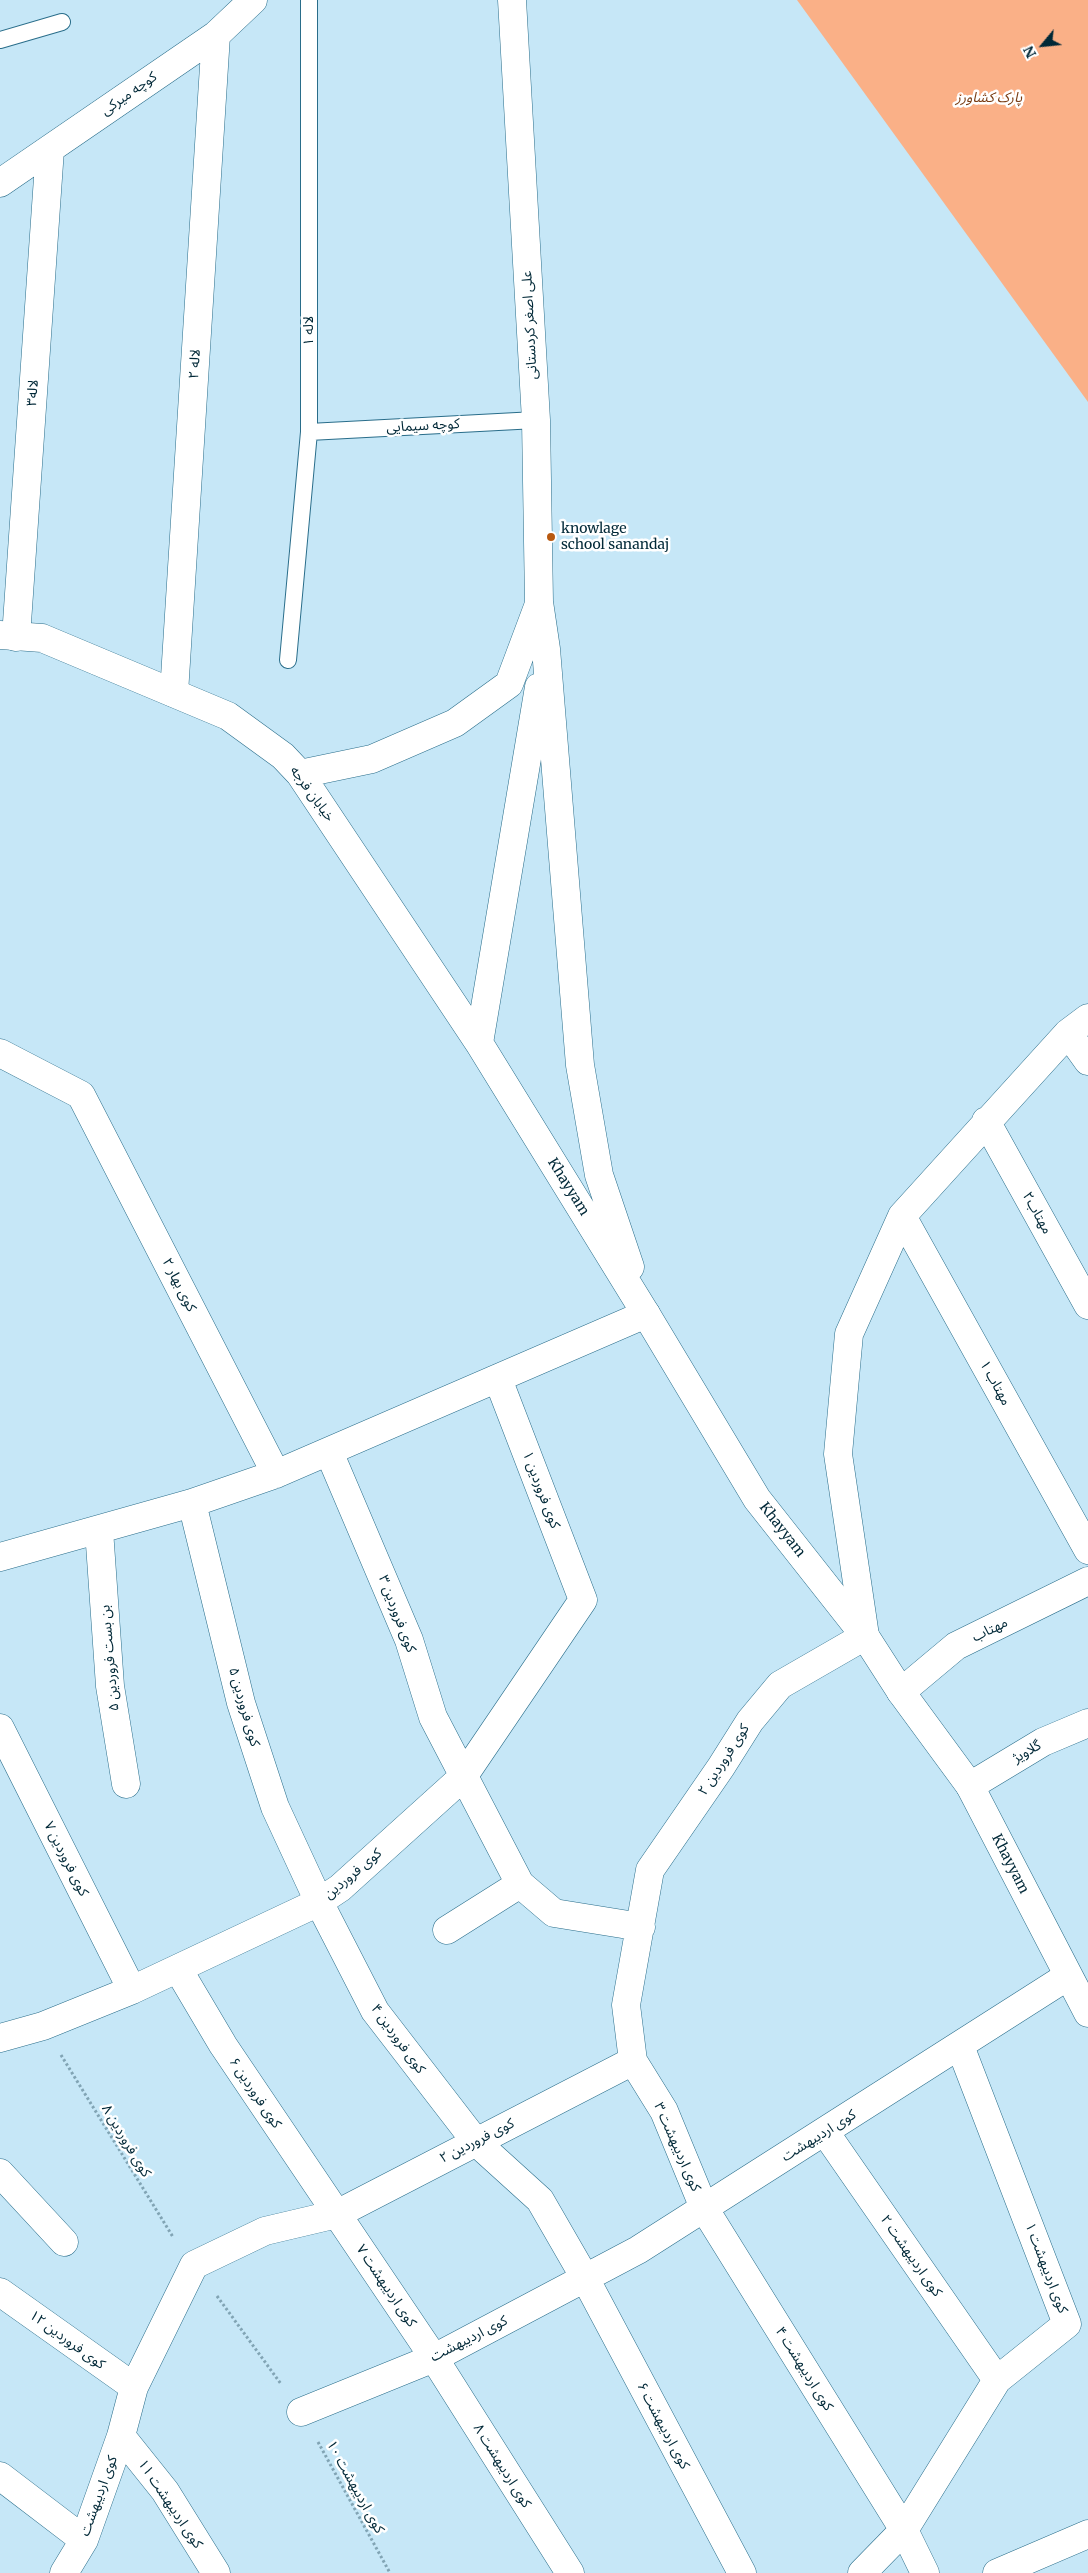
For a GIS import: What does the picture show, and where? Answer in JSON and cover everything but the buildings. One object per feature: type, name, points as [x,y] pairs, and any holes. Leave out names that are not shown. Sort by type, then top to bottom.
[{"type":"street","name":"کوچه میرکی","points":[[0,183],[216,35],[253,0]]},
{"type":"street","name":"علی اصغر کردستانی","points":[[512,0],[536,420],[539,602],[546,649]]},
{"type":"street","name":"لاله ۲","points":[[174,693],[216,35]]},
{"type":"street","name":"لاله۳","points":[[8,636],[50,149]]},
{"type":"street","points":[[300,774],[372,760],[455,723],[509,684],[539,602]]},
{"type":"street","name":"خیابان فرجه","points":[[8,636],[42,638],[228,716],[283,756],[300,774],[479,1043]]},
{"type":"street","points":[[479,1043],[546,649]]},
{"type":"street","points":[[2,1552],[99,1530],[192,1503],[276,1474],[646,1314],[599,1176],[580,1065],[546,649]]},
{"type":"street","points":[[1078,1026],[1088,1061]]},
{"type":"street","points":[[865,1636],[838,1454],[849,1334],[902,1216],[986,1122],[1078,1026]]},
{"type":"street","name":"Khayyam","points":[[479,1043],[646,1314],[757,1499],[865,1636],[901,1692],[970,1786],[1088,2013]]},
{"type":"street","name":"کوی بهار ۲","points":[[0,1053],[81,1095],[276,1474]]},
{"type":"street","name":"مهتاب۲","points":[[986,1122],[1088,1305]]},
{"type":"street","name":"مهتاب ۱","points":[[902,1216],[1088,1550]]},
{"type":"street","name":"کوی فروردین ۱","points":[[498,1379],[583,1600]]},
{"type":"street","name":"کوی فروردین ۳","points":[[329,1452],[409,1640],[433,1717],[463,1777]]},
{"type":"street","name":"کوی فروردین ۵","points":[[192,1503],[244,1712],[275,1807],[319,1902]]},
{"type":"street","name":"بن بست فروردین ۵","points":[[99,1530],[110,1686],[126,1784]]},
{"type":"street","name":"مهتاب","points":[[901,1692],[956,1646],[1088,1581]]},
{"type":"street","name":"کوی فروردین","points":[[0,2038],[44,2026],[132,1990],[319,1902],[340,1888],[463,1777],[583,1600]]},
{"type":"street","name":"کوی فروردین ۲","points":[[194,2265],[265,2231],[337,2214],[633,2061],[626,2005],[650,1870],[750,1721],[780,1685],[865,1636]]},
{"type":"street","name":"گلاویژ","points":[[970,1786],[1043,1742],[1088,1723]]},
{"type":"street","name":"کوی فروردین ۷","points":[[0,1728],[132,1990]]},
{"type":"street","points":[[463,1777],[520,1884],[554,1913],[641,1927]]},
{"type":"street","points":[[447,1930],[520,1884]]},
{"type":"street","name":"کوی فروردین ۴","points":[[319,1902],[375,2011],[476,2142],[540,2200],[585,2278]]},
{"type":"street","name":"کوی فروردین ۶","points":[[178,1969],[223,2045],[337,2214]]},
{"type":"street","name":"کوی اردیبهشت","points":[[301,2412],[434,2358],[638,2250],[1068,1976]]},
{"type":"street","name":"کوی اردیبهشت ۱","points":[[862,2573],[904,2530],[997,2380],[1068,2324],[960,2046]]},
{"type":"street","name":"کوی اردیبهشت ۳","points":[[633,2061],[664,2111],[704,2208]]},
{"type":"street","name":"کوی اردیبهشت ۲","points":[[825,2132],[997,2380]]},
{"type":"street","points":[[0,2173],[64,2242]]},
{"type":"street","name":"کوی اردیبهشت ۴","points":[[704,2208],[904,2530],[925,2573]]},
{"type":"street","name":"کوی اردیبهشت ۷","points":[[337,2214],[434,2358]]},
{"type":"street","name":"کوی اردیبهشت","points":[[64,2573],[84,2540],[121,2436],[134,2388],[194,2265]]},
{"type":"street","name":"کوی اردیبهشت ۶","points":[[585,2278],[742,2573]]},
{"type":"street","name":"کوی فروردین ۱۲","points":[[0,2292],[134,2388]]},
{"type":"street","name":"کوی اردیبهشت ۸","points":[[434,2358],[570,2573]]},
{"type":"street","name":"کوی اردیبهشت ۱۱","points":[[121,2436],[165,2491],[216,2573]]},
{"type":"street","points":[[0,2476],[84,2540]]},
{"type":"street","points":[[997,2573],[1088,2534]]},
{"type":"lane","name":"لاله ۱","points":[[288,660],[309,432],[309,0]]},
{"type":"lane","points":[[0,40],[62,22]]},
{"type":"lane","name":"کوچه سیمایی","points":[[309,432],[536,420]]},
{"type":"path","name":"کوی فروردین ۸","points":[[44,2026],[166,2229],[194,2265]]},
{"type":"path","points":[[194,2265],[301,2412]]},
{"type":"path","name":"کوی اردیبهشت ۱۰","points":[[301,2412],[390,2573]]},
{"type":"green space","name":"پارک کشاورز","points":[[797,0],[1088,0],[1088,402]]},
{"type":"place","name":"knowlage school sanandaj","points":[[551,537]]}]
